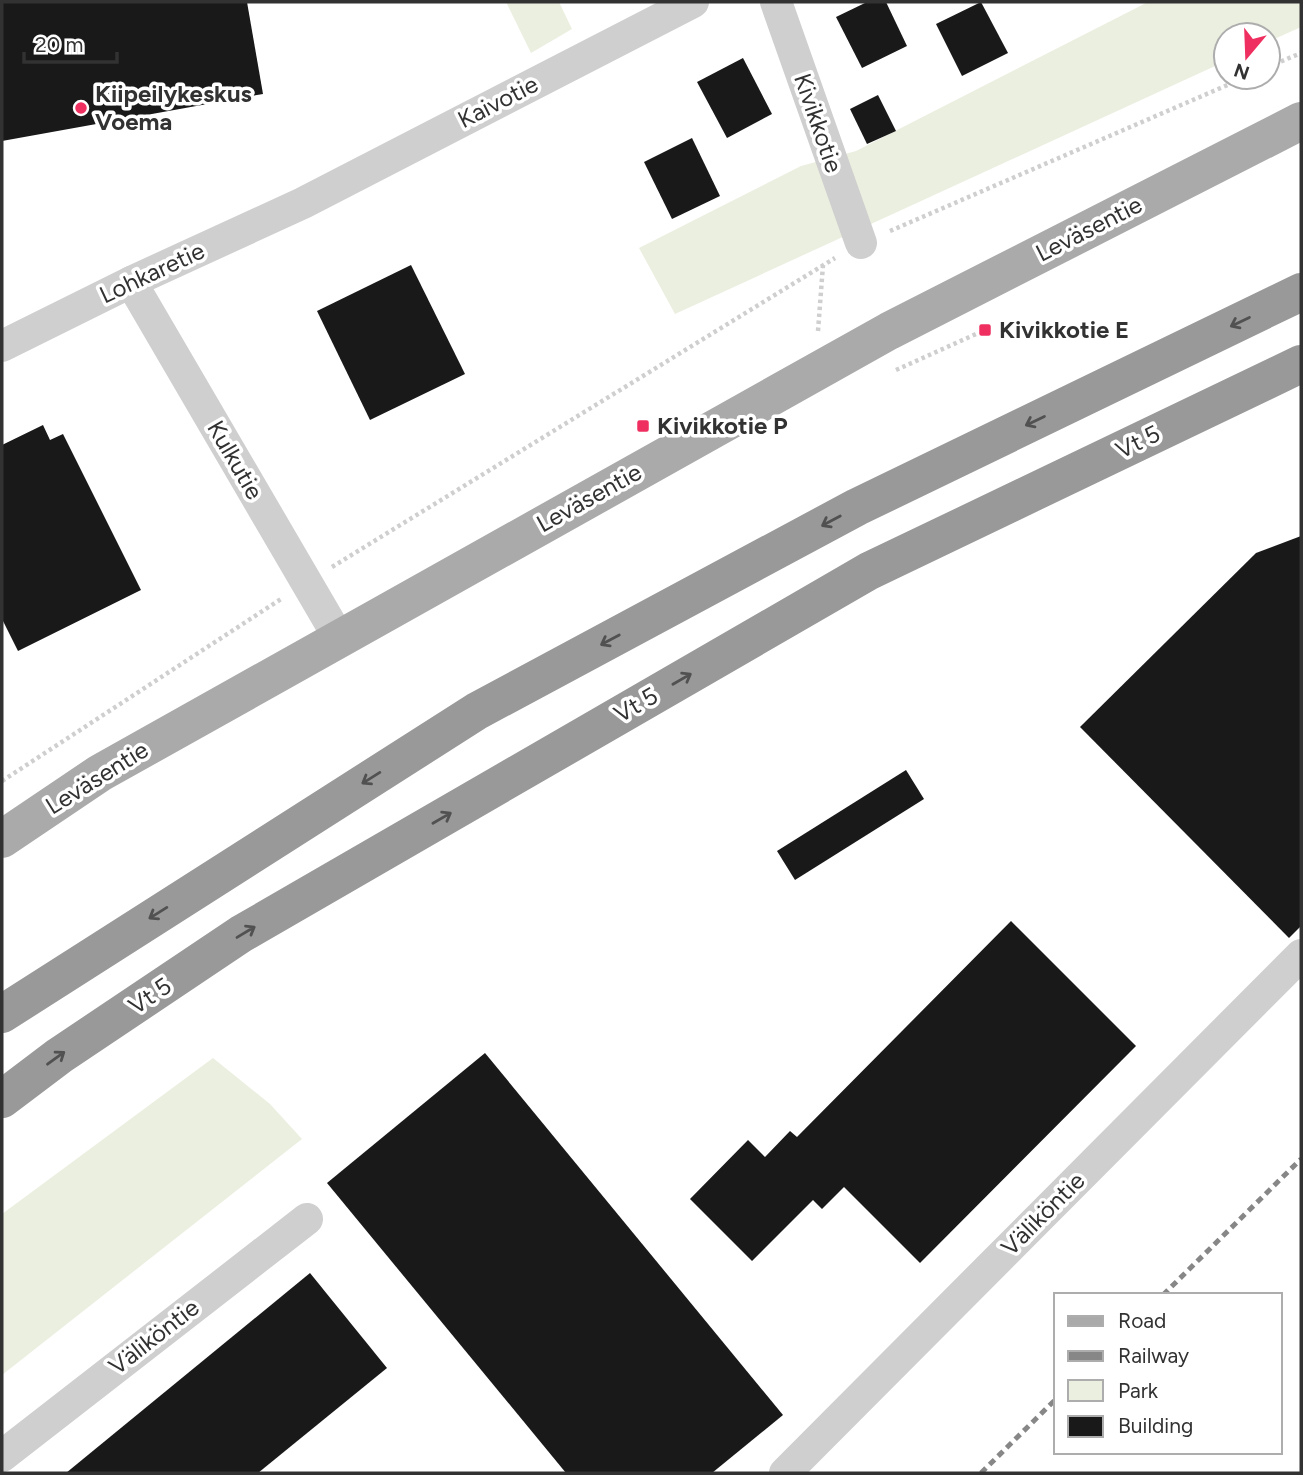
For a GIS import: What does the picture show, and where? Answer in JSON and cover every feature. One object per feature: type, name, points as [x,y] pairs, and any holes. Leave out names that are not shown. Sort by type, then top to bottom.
[{"type":"highway","points":[[9,1008],[477,711],[857,508],[1301,292]]},
{"type":"highway","name":"Vt 5","points":[[2,1099],[59,1056],[241,934],[869,571],[1301,364]]},
{"type":"main road","name":"Leväsentie","points":[[2,839],[100,774],[889,331],[1301,121]]},
{"type":"street","name":"Kaivotie","points":[[303,203],[693,2]]},
{"type":"street","name":"Kivikkotie","points":[[776,2],[861,243]]},
{"type":"street","name":"Lohkaretie","points":[[2,346],[131,282],[303,203]]},
{"type":"street","name":"Kulkutie","points":[[131,282],[339,638]]},
{"type":"street","name":"Väliköntie","points":[[785,1473],[1301,955]]},
{"type":"street","name":"Väliköntie","points":[[2,1456],[307,1219]]},
{"type":"path","points":[[1282,61],[1301,53]]},
{"type":"path","points":[[2,781],[306,583],[861,243],[1214,91]]},
{"type":"green space","points":[[506,2],[559,2],[572,29],[531,53]]},
{"type":"green space","points":[[1148,2],[1301,2],[1301,27],[1282,36],[1282,21],[1212,21],[1212,67],[675,314],[639,248],[801,166],[856,151]]},
{"type":"green space","points":[[213,1058],[270,1104],[302,1139],[2,1375],[2,1214]]},
{"type":"building","points":[[2,2],[247,2],[263,94],[2,141]]},
{"type":"building","points":[[867,2],[886,2],[907,46],[862,68],[836,17]]},
{"type":"building","points":[[981,2],[1008,53],[962,76],[936,24]]},
{"type":"building","points":[[743,58],[772,114],[727,138],[697,82]]},
{"type":"building","points":[[878,95],[896,131],[867,144],[850,109]]},
{"type":"building","points":[[692,138],[720,196],[672,219],[644,162]]},
{"type":"building","points":[[411,265],[465,374],[370,420],[317,311]]},
{"type":"building","points":[[43,425],[50,440],[63,434],[141,590],[18,651],[2,619],[2,445]]},
{"type":"building","points":[[1301,536],[1301,926],[1289,938],[1080,727],[1256,553]]},
{"type":"building","points":[[906,770],[924,799],[795,880],[777,851]]},
{"type":"building","points":[[1011,921],[1136,1046],[920,1263],[844,1187],[822,1209],[813,1200],[752,1261],[690,1199],[748,1140],[765,1157],[790,1131],[797,1137]]},
{"type":"building","points":[[485,1053],[783,1415],[712,1473],[566,1473],[327,1183]]},
{"type":"building","points":[[310,1273],[387,1368],[258,1473],[66,1473]]},
{"type":"railway","points":[[1165,1293],[1301,1159]]},
{"type":"railway","points":[[981,1473],[1054,1401]]},
{"type":"place","name":"Kiipeilykeskus Voema","points":[[81,108]]},
{"type":"place","name":"Kivikkotie E","points":[[985,330]]},
{"type":"place","name":"Kivikkotie P","points":[[643,426]]}]
